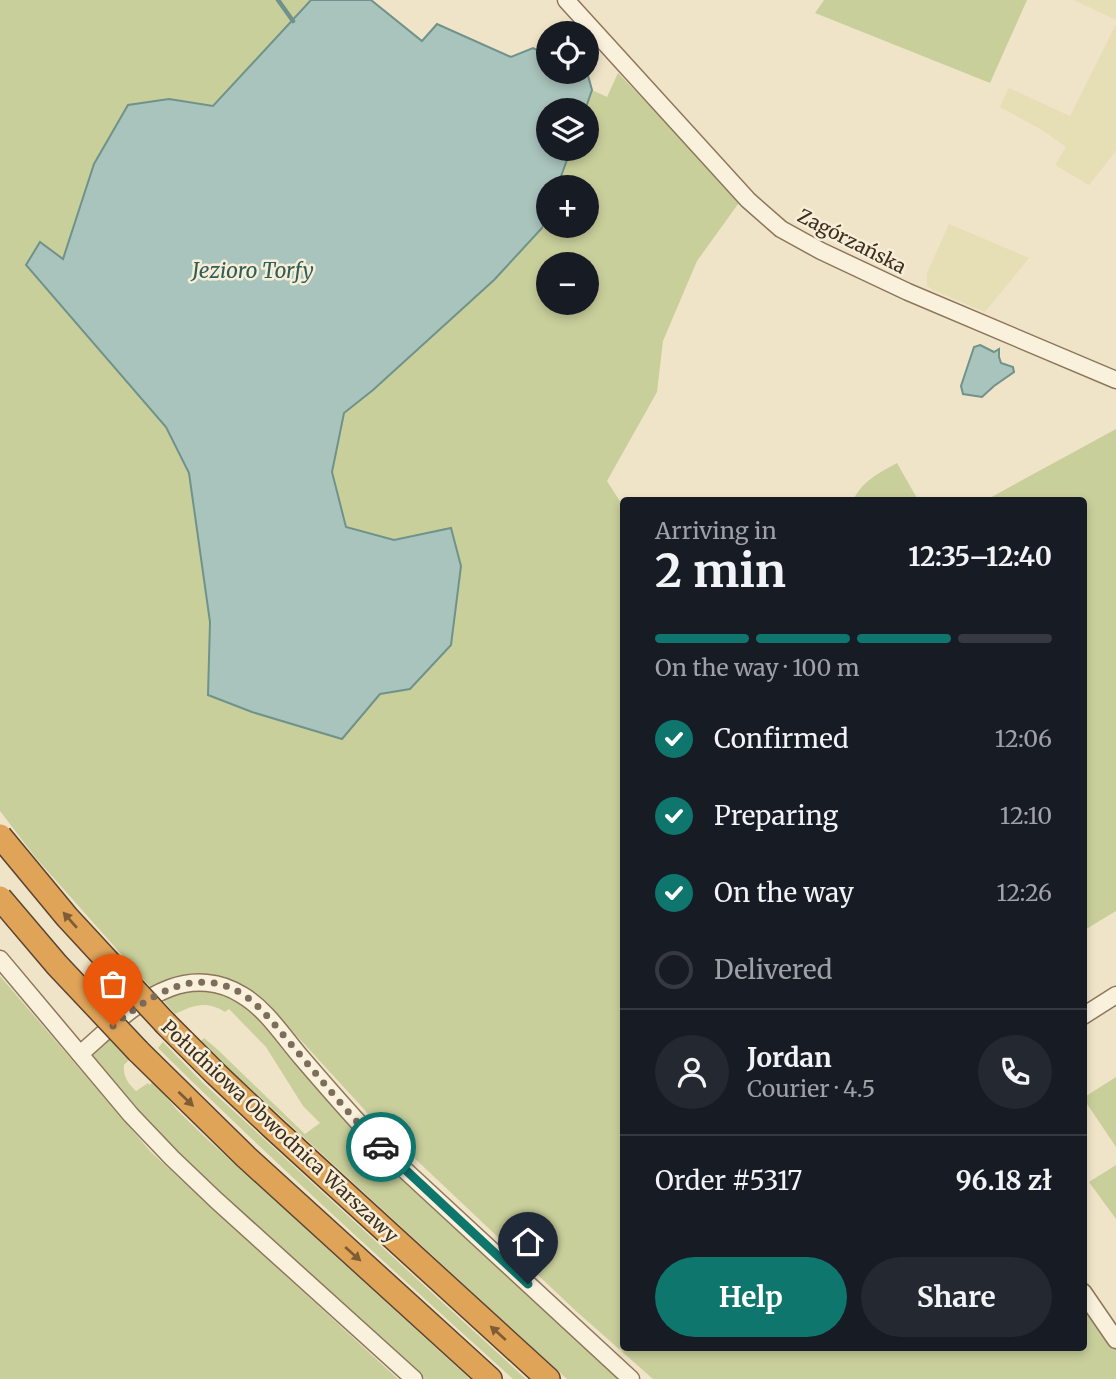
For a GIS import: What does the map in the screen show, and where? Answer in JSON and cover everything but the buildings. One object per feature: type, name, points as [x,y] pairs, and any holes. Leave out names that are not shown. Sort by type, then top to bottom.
[{"type":"highway","name":"Południowa Obwodnica Warszawy","points":[[0,836],[75,926],[216,1074],[548,1379]]},
{"type":"highway","name":"Południowa Obwodnica Warszawy","points":[[0,898],[57,965],[138,1051],[246,1157],[490,1379]]},
{"type":"street","name":"Zagórzańska","points":[[565,0],[748,200],[781,229],[908,292],[1116,380]]},
{"type":"street","points":[[0,959],[131,1115],[172,1158],[414,1379]]},
{"type":"street","points":[[80,1054],[129,1012],[169,988],[188,983],[209,983],[244,996],[264,1013],[361,1126],[394,1160],[631,1379]]},
{"type":"street","points":[[1087,1013],[1116,995]]},
{"type":"street","points":[[1087,1299],[1116,1340]]},
{"type":"shaded area","points":[[1074,0],[1116,0],[1116,20]]},
{"type":"shaded area","points":[[1116,24],[1116,151],[1089,185],[1055,165],[1066,147],[1000,107],[1009,88],[1070,116]]},
{"type":"shaded area","points":[[949,224],[1029,258],[985,312],[927,286],[927,273]]},
{"type":"green space","points":[[0,0],[371,0],[422,41],[437,24],[511,57],[533,48],[536,49],[536,84],[590,84],[592,90],[607,97],[618,73],[741,200],[697,261],[663,341],[657,392],[607,481],[620,501],[620,1350],[372,1118],[262,998],[236,982],[214,976],[194,978],[153,990],[35,857],[0,811]]},
{"type":"green space","points":[[824,0],[1027,0],[990,83],[815,13]]},
{"type":"green space","points":[[1116,429],[1116,911],[1087,929],[1087,497],[991,497]]},
{"type":"green space","points":[[897,463],[916,497],[855,497],[866,482]]},
{"type":"green space","points":[[0,976],[151,1152],[398,1379],[0,1379]]},
{"type":"green space","points":[[200,990],[226,995],[249,1008],[623,1379],[567,1379],[200,1042],[204,1038],[217,1049],[305,1134],[320,1123],[303,1106],[266,1047],[229,1009],[225,1012],[212,1006],[200,1005],[175,1014],[162,999],[179,992]]},
{"type":"green space","points":[[108,1038],[130,1059],[124,1065],[124,1073],[136,1091],[153,1081],[177,1110],[206,1138],[470,1379],[425,1379],[169,1147],[129,1104],[93,1058],[93,1052]]},
{"type":"green space","points":[[163,1042],[202,1082],[526,1379],[513,1379],[334,1215],[158,1048]]},
{"type":"green space","points":[[1116,1077],[1116,1147],[1087,1104],[1087,1095]]},
{"type":"green space","points":[[1116,1165],[1116,1219],[1089,1182]]},
{"type":"green space","points":[[1087,1282],[1116,1323],[1116,1379],[653,1379],[621,1351],[1087,1351]]},
{"type":"water","name":"Jezioro Torfy","points":[[311,0],[371,0],[422,41],[437,24],[511,57],[533,48],[536,49],[536,84],[590,84],[592,90],[589,98],[536,98],[536,161],[567,161],[561,175],[536,175],[536,234],[494,280],[344,413],[332,472],[346,527],[394,540],[451,528],[461,566],[451,645],[410,689],[380,694],[342,739],[252,712],[208,695],[210,622],[189,473],[166,427],[26,265],[40,242],[63,259],[94,164],[128,105],[169,99],[213,106]]},
{"type":"water","points":[[980,345],[994,352],[999,349],[1001,363],[1013,367],[1014,372],[982,397],[963,394],[961,386],[974,347]]},
{"type":"waterway","points":[[278,0],[293,21]]},
{"type":"way so far","points":[[113,1026],[148,999],[169,988],[198,982],[235,991],[264,1013],[381,1147]]},
{"type":"route","points":[[381,1147],[528,1284]]}]
